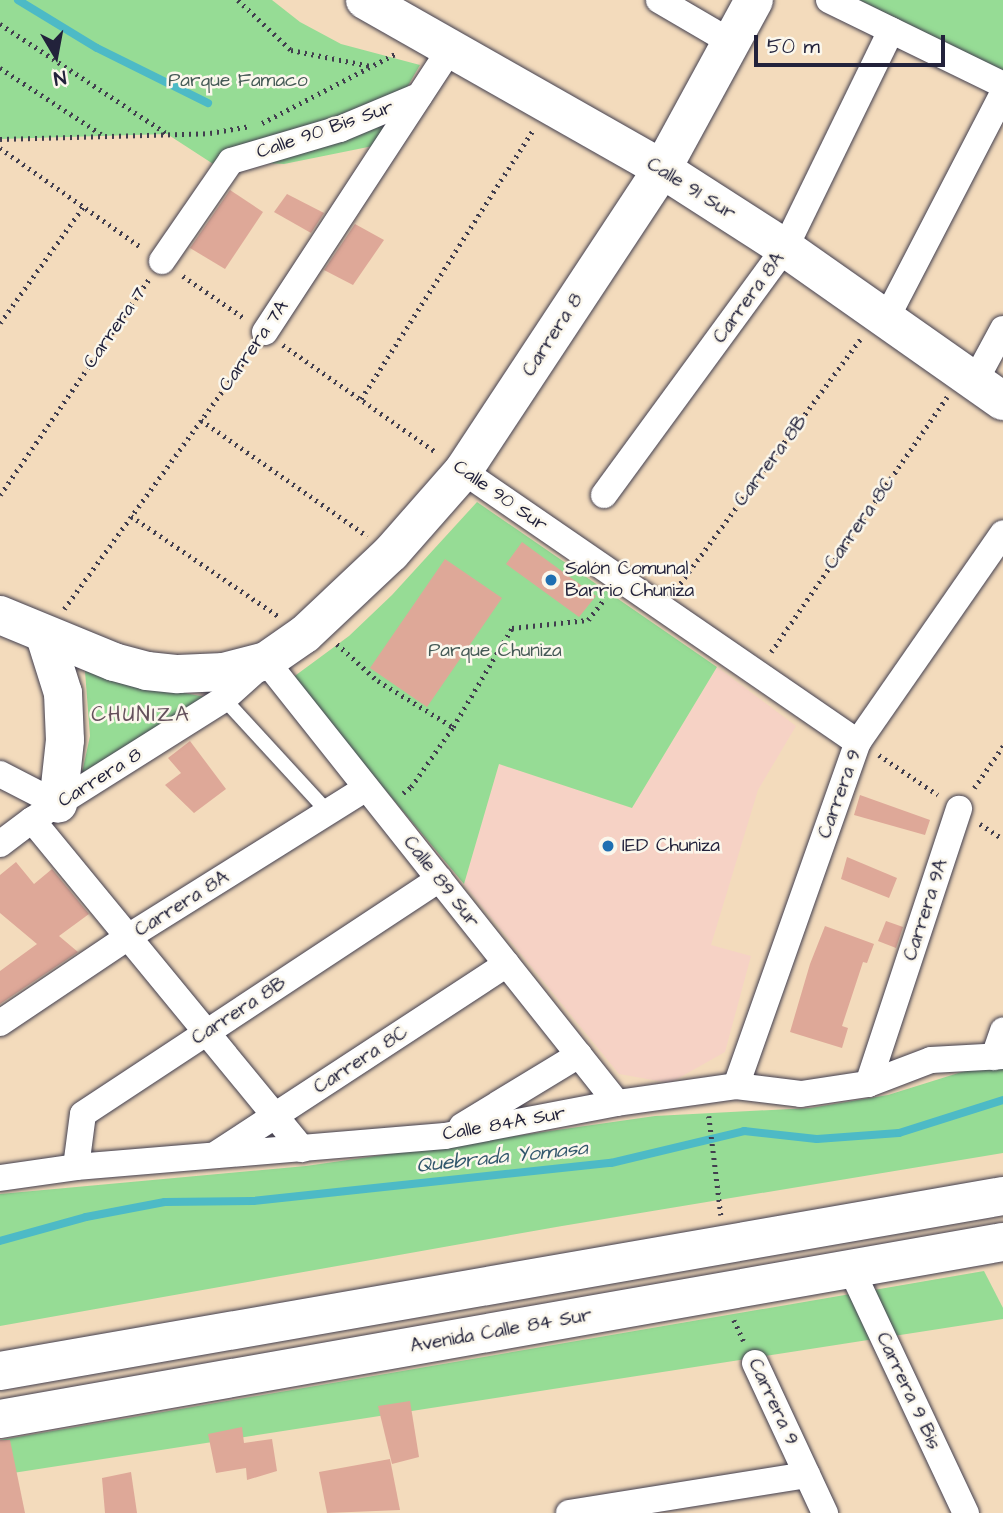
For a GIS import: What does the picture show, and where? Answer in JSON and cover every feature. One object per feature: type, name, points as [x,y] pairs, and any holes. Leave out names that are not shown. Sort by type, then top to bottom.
[{"type":"main road","name":"Calle 91 Sur","points":[[365,0],[662,169],[786,248],[980,385]]},
{"type":"main road","name":"Carrera 8","points":[[310,629],[391,553],[463,471],[662,169],[754,0]]},
{"type":"main road","points":[[0,615],[45,636],[114,662],[147,671],[224,672],[266,661],[310,629]]},
{"type":"main road","points":[[45,636],[63,693],[65,740],[45,812]]},
{"type":"main road","points":[[0,1371],[1003,1196]]},
{"type":"main road","name":"Avenida Calle 84 Sur","points":[[0,1419],[850,1269],[1001,1248]]},
{"type":"street","points":[[659,0],[731,42]]},
{"type":"street","points":[[829,0],[1003,85]]},
{"type":"street","name":"Carrera 8A","points":[[604,495],[786,248],[891,31]]},
{"type":"street","name":"Carrera 7A","points":[[265,332],[419,96],[441,42]]},
{"type":"street","points":[[883,316],[1003,93]]},
{"type":"street","name":"Calle 90 Bis Sur","points":[[162,261],[231,161],[340,129],[419,96]]},
{"type":"street","points":[[980,385],[1003,329]]},
{"type":"street","name":"Calle 90 Sur","points":[[463,471],[858,741]]},
{"type":"street","name":"Carrera 9","points":[[736,1086],[858,741],[1003,533]]},
{"type":"street","name":"Carrera 8","points":[[0,844],[45,812],[224,699],[266,661]]},
{"type":"street","name":"Calle 89 Sur","points":[[266,661],[617,1103]]},
{"type":"street","points":[[0,774],[45,812],[128,937],[302,1149]]},
{"type":"street","name":"Carrera 8A","points":[[0,1023],[128,937],[328,813],[374,797]]},
{"type":"street","name":"Carrera 9A","points":[[868,1084],[959,809]]},
{"type":"street","name":"Carrera 8B","points":[[76,1167],[83,1114],[439,879]]},
{"type":"street","name":"Carrera 8C","points":[[215,1155],[507,964]]},
{"type":"street","points":[[999,1057],[1003,1031]]},
{"type":"street","points":[[445,1136],[579,1055]]},
{"type":"street","name":"Calle 84A Sur","points":[[0,1178],[76,1167],[445,1136],[617,1103],[736,1086],[801,1094],[868,1084],[931,1060],[999,1057]]},
{"type":"street","name":"Carrera 9 Bis","points":[[850,1269],[966,1513]]},
{"type":"street","name":"Carrera 9","points":[[755,1363],[825,1513]]},
{"type":"street","points":[[569,1513],[677,1505],[807,1475]]},
{"type":"lane","points":[[224,699],[328,813]]},
{"type":"path","points":[[238,0],[291,50],[371,66]]},
{"type":"path","points":[[0,24],[167,134]]},
{"type":"path","points":[[0,139],[210,133],[258,125],[371,66],[441,42]]},
{"type":"path","points":[[0,68],[101,135]]},
{"type":"path","points":[[360,399],[549,104]]},
{"type":"path","name":"Calle 90 Sur","points":[[0,148],[463,471]]},
{"type":"path","points":[[0,323],[83,206]]},
{"type":"path","name":"Carrera 7","points":[[0,495],[162,261]]},
{"type":"path","name":"Carrera 8B","points":[[663,608],[883,316]]},
{"type":"path","name":"Carrera 7A","points":[[45,636],[265,332]]},
{"type":"path","name":"Carrera 8C","points":[[757,673],[980,385]]},
{"type":"path","points":[[201,420],[391,553]]},
{"type":"path","points":[[131,516],[310,629],[378,681],[453,727]]},
{"type":"path","points":[[374,797],[411,787],[453,727],[512,628],[588,620],[620,578]]},
{"type":"path","points":[[858,741],[1003,839]]},
{"type":"path","points":[[959,809],[1003,746]]},
{"type":"path","points":[[708,1111],[718,1190]]},
{"type":"path","name":"Carrera 9","points":[[721,1292],[755,1363]]},
{"type":"shaded area","name":"IED Chuniza","points":[[717,667],[796,726],[758,790],[711,945],[751,956],[725,1052],[670,1083],[619,1074],[464,884],[499,764],[632,808]]},
{"type":"green space","name":"Parque Famaco","points":[[0,0],[272,0],[300,22],[341,44],[420,65],[373,146],[284,164],[231,161],[224,171],[167,134],[0,139]]},
{"type":"green space","points":[[859,0],[1003,0],[1003,71]]},
{"type":"green space","name":"Parque Chuniza","points":[[477,502],[717,667],[632,808],[499,764],[464,884],[292,678],[349,636],[392,595]]},
{"type":"green space","points":[[85,671],[124,682],[206,697],[82,773],[90,736]]},
{"type":"green space","points":[[1003,1069],[1003,1153],[562,1226],[0,1326],[0,1194],[306,1166],[655,1116],[810,1108],[888,1095],[968,1070]]},
{"type":"green space","points":[[984,1271],[1003,1308],[1003,1319],[0,1475],[0,1440]]},
{"type":"building","points":[[230,190],[263,212],[225,269],[190,248]]},
{"type":"building","points":[[287,194],[324,213],[311,233],[274,212]]},
{"type":"building","points":[[355,224],[384,240],[353,285],[324,270]]},
{"type":"building","name":"Salón Comunal Barrio Chuniza","points":[[522,542],[596,596],[579,617],[506,564]]},
{"type":"building","points":[[445,559],[502,598],[427,707],[370,668]]},
{"type":"building","points":[[190,741],[226,789],[194,813],[165,785],[181,773],[168,758]]},
{"type":"building","points":[[860,795],[930,820],[925,835],[854,815]]},
{"type":"building","points":[[847,857],[897,878],[889,898],[841,879]]},
{"type":"building","points":[[16,862],[34,884],[52,869],[89,914],[59,936],[78,952],[0,1004],[0,971],[37,944],[0,913],[0,875]]},
{"type":"building","points":[[886,921],[903,927],[896,948],[878,941]]},
{"type":"building","points":[[825,926],[874,944],[867,963],[863,962],[842,1026],[848,1028],[842,1048],[790,1032],[810,964]]},
{"type":"building","points":[[410,1401],[419,1457],[392,1464],[378,1406]]},
{"type":"building","points":[[242,1427],[244,1443],[272,1439],[277,1471],[247,1480],[246,1468],[216,1473],[208,1434]]},
{"type":"building","points":[[0,1440],[10,1440],[25,1513],[0,1513]]},
{"type":"building","points":[[390,1459],[400,1510],[327,1513],[319,1472]]},
{"type":"building","points":[[131,1472],[137,1513],[105,1513],[102,1478]]},
{"type":"waterway","points":[[18,0],[97,48],[208,103]]},
{"type":"waterway","name":"Quebrada Yomasa","points":[[0,1241],[86,1217],[165,1202],[253,1201],[611,1163],[744,1131],[817,1139],[899,1133],[1003,1100]]},
{"type":"place","name":"Salón Comunal Barrio Chuniza","points":[[551,580]]},
{"type":"place","name":"IED Chuniza","points":[[608,846]]},
{"type":"district","name":"CHUNIZA","points":[[141,715]]}]
